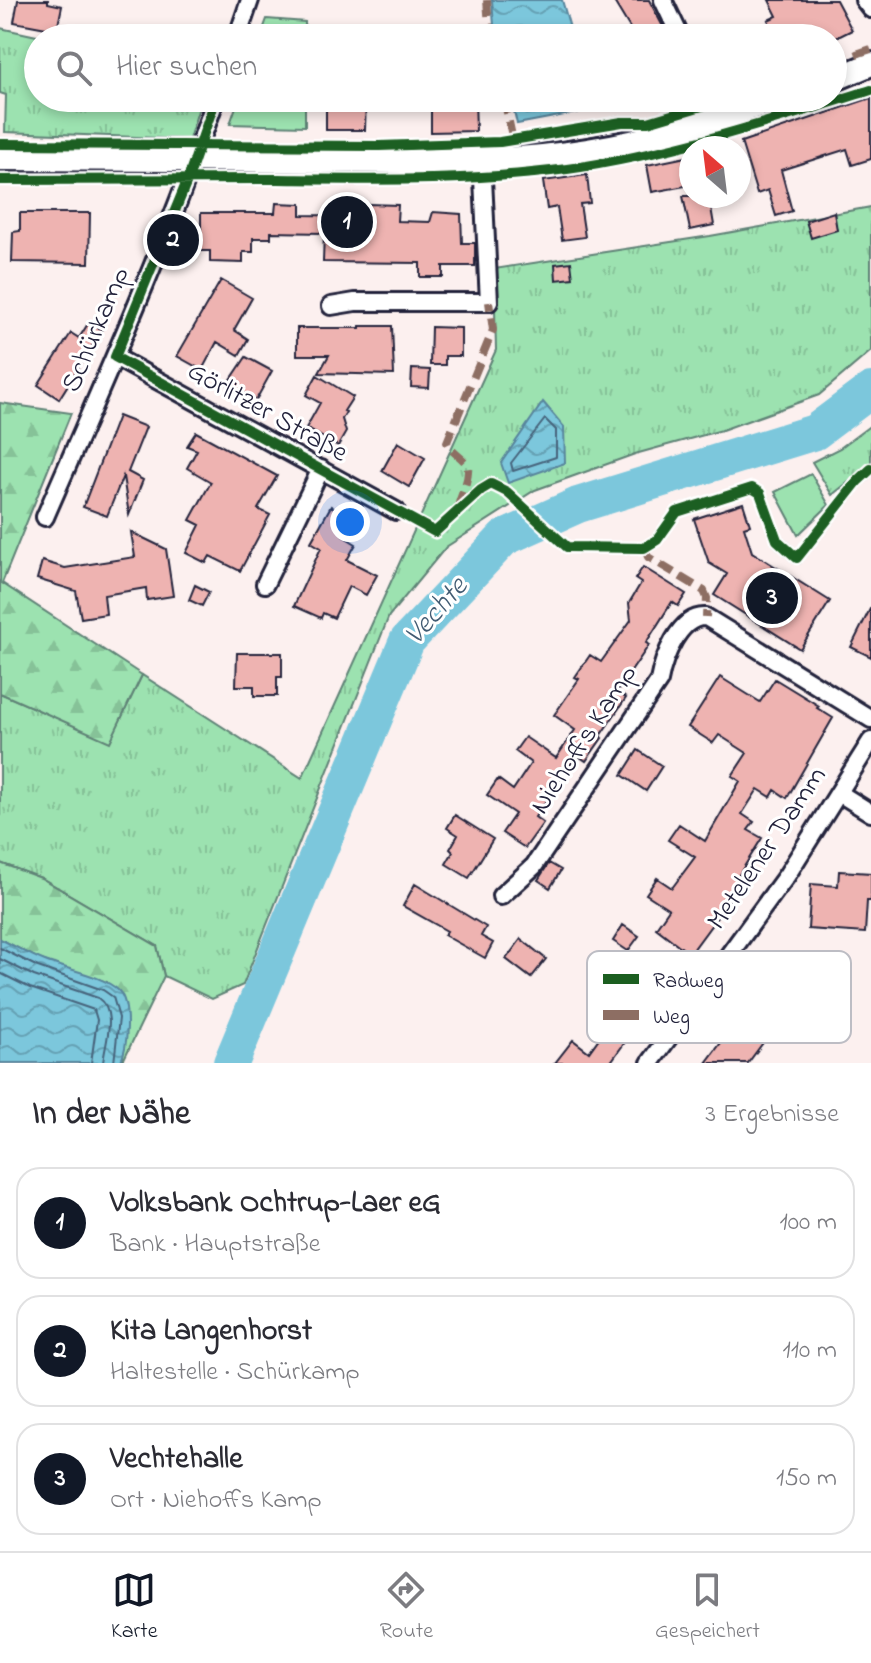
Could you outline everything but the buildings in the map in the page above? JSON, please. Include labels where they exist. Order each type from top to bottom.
[{"type":"main road","points":[[0,159],[401,161],[482,158],[586,150],[704,112]]},
{"type":"street","points":[[242,24],[250,0]]},
{"type":"street","points":[[663,0],[674,24]]},
{"type":"street","points":[[864,0],[871,9]]},
{"type":"street","name":"Schürkamp","points":[[45,517],[115,357],[195,161],[211,112]]},
{"type":"street","points":[[331,306],[355,302],[489,302],[482,158]]},
{"type":"street","name":"Görlitzer Straße","points":[[115,357],[396,511]]},
{"type":"street","name":"Görlitzer Straße","points":[[265,584],[321,469]]},
{"type":"street","name":"Niehoffs Kamp","points":[[501,896],[534,866],[659,681],[663,658],[689,620],[697,616],[706,617],[871,719]]},
{"type":"street","name":"Metelener Damm","points":[[732,951],[787,875],[871,741]]},
{"type":"street","points":[[839,793],[871,813]]},
{"type":"street","name":"Metelener Damm","points":[[650,1063],[665,1043]]},
{"type":"lane","points":[[777,540],[797,558],[871,469]]},
{"type":"green space","points":[[267,19],[305,22],[305,24],[265,24]]},
{"type":"green space","points":[[0,28],[24,33],[24,112],[198,112],[189,139],[5,132],[6,95],[0,93]]},
{"type":"green space","points":[[234,112],[305,112],[305,126],[230,124]]},
{"type":"green space","points":[[871,207],[871,351],[819,395],[722,430],[635,454],[535,490],[446,547],[389,616],[243,985],[212,999],[164,976],[157,946],[41,878],[0,863],[0,693],[110,741],[142,675],[302,778],[496,350],[494,269],[710,236]]},
{"type":"green space","points":[[0,403],[71,413],[2,583],[142,675],[110,742],[0,693]]},
{"type":"green space","points":[[871,425],[871,464],[832,495],[812,462],[840,448]]},
{"type":"green space","points":[[811,474],[829,505],[798,535],[775,492]]},
{"type":"green space","points":[[0,863],[41,878],[157,946],[164,976],[122,1063],[107,982],[41,960],[0,939]]},
{"type":"water","points":[[492,0],[562,0],[569,24],[494,24]]},
{"type":"water","points":[[514,112],[581,112],[517,124]]},
{"type":"water","points":[[543,402],[564,427],[565,463],[508,483],[501,463]]},
{"type":"water","points":[[0,939],[39,959],[104,981],[119,991],[123,997],[127,1026],[120,1063],[0,1063]]},
{"type":"waterway","name":"Vechte","points":[[231,1063],[407,641],[504,538],[578,505],[815,432],[871,390]]},
{"type":"marked path","points":[[487,0],[489,24]]},
{"type":"marked path","points":[[847,57],[871,49]]},
{"type":"marked path","points":[[507,112],[513,141]]},
{"type":"marked path","points":[[458,507],[468,472],[465,462],[447,442],[493,330],[489,302]]},
{"type":"marked path","points":[[644,548],[648,557],[704,591],[707,598],[706,617]]},
{"type":"cycle path","points":[[847,98],[871,90]]},
{"type":"cycle path","points":[[211,112],[188,179],[115,357],[435,532],[491,484],[507,492],[567,547],[644,548],[657,540],[677,512],[752,488],[760,493],[777,540],[797,558],[871,469]]},
{"type":"cycle path","points":[[0,144],[379,146],[500,142],[622,122],[648,122],[682,112]]},
{"type":"cycle path","points":[[0,180],[423,179],[531,173],[644,155],[801,112]]},
{"type":"place","name":"Volksbank Ochtrup-Laer eG","points":[[347,222]]},
{"type":"place","name":"Kita Langenhorst","points":[[173,240]]},
{"type":"place","name":"Vechtehalle","points":[[772,598]]}]
